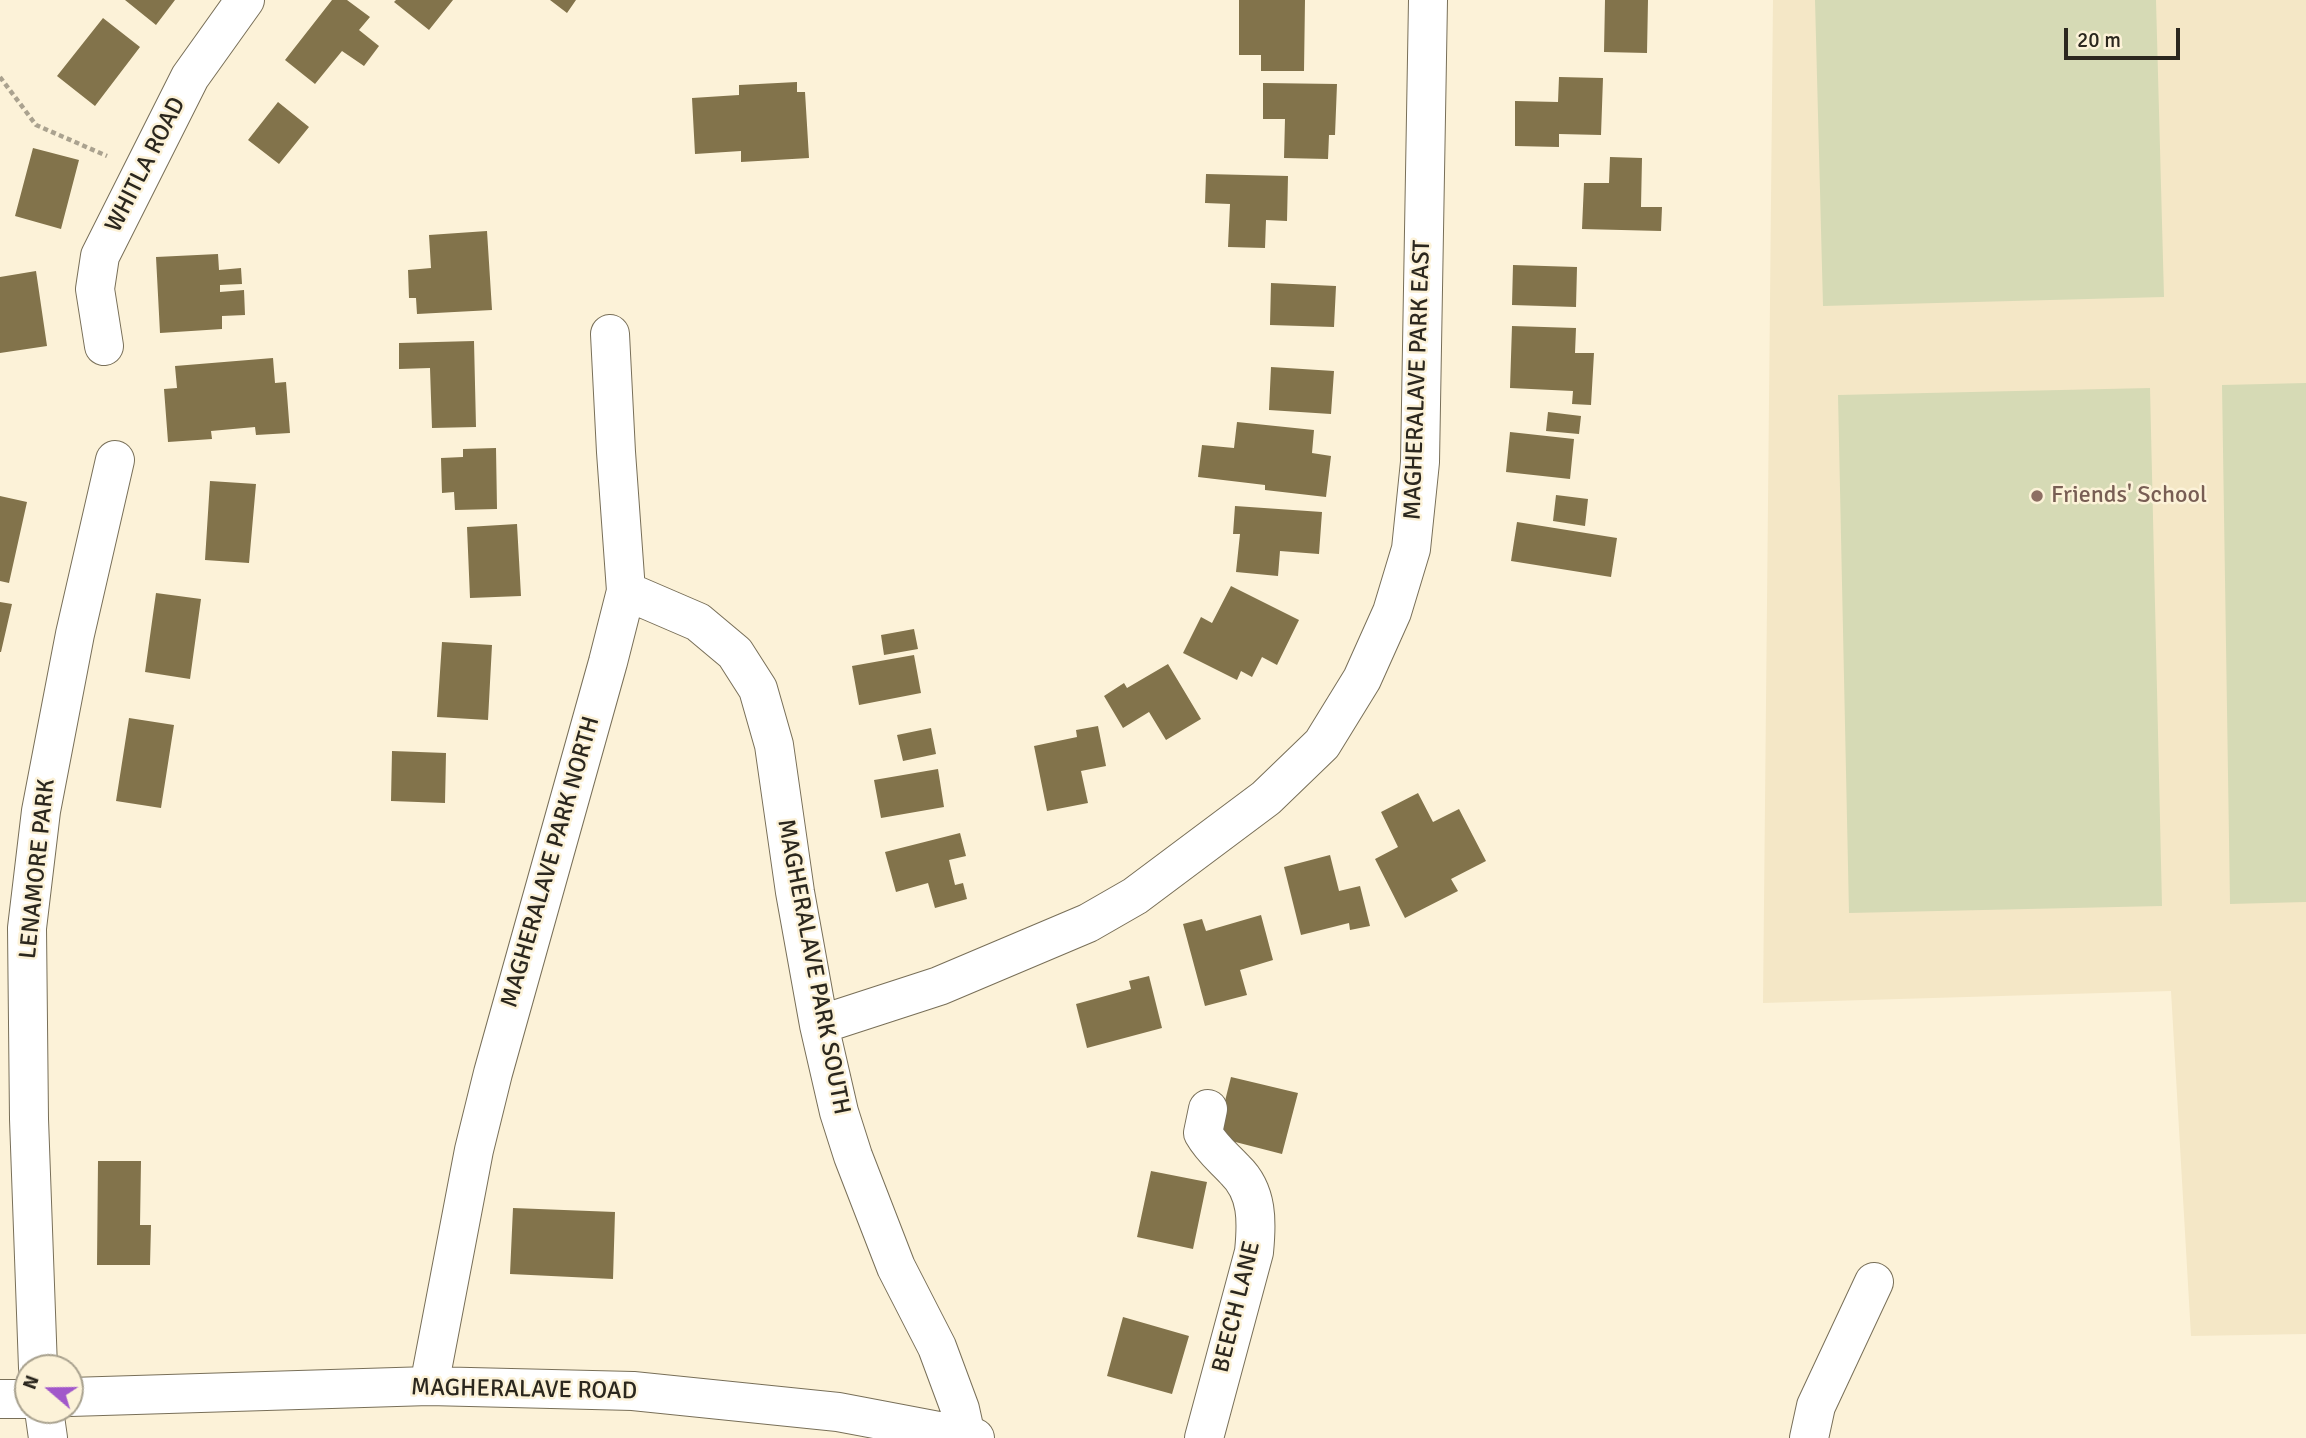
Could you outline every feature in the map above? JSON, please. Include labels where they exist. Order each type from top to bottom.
[{"type":"street","name":"WHITLA ROAD","points":[[104,346],[95,289],[100,256],[191,77],[245,0]]},
{"type":"street","name":"MAGHERALAVE PARK EAST","points":[[819,1025],[939,986],[1088,923],[1135,896],[1266,798],[1322,744],[1362,680],[1392,612],[1411,549],[1420,462],[1428,0]]},
{"type":"street","name":"MAGHERALAVE PARK NORTH","points":[[429,1386],[471,1163],[493,1073],[626,590],[615,452],[610,334]]},
{"type":"street","name":"LENAMORE PARK","points":[[37,1354],[29,1119],[27,928],[44,797],[75,634],[115,460]]},
{"type":"street","name":"MAGHERALAVE PARK SOUTH","points":[[626,590],[698,622],[735,653],[758,689],[774,745],[794,892],[819,1025],[839,1112],[853,1156],[896,1266],[937,1347],[970,1437]]},
{"type":"street","name":"BEECH LANE","points":[[1204,1438],[1254,1251],[1257,1227],[1255,1206],[1247,1187],[1237,1171],[1211,1146],[1203,1133],[1208,1110]]},
{"type":"street","points":[[1809,1438],[1816,1406],[1874,1282]]},
{"type":"street","name":"MAGHERALAVE ROAD","points":[[84,1397],[429,1386],[632,1391],[838,1412],[970,1437]]},
{"type":"path","points":[[0,77],[36,125],[143,173]]},
{"type":"shaded area","name":"Friends' School","points":[[1773,0],[2306,0],[2306,1334],[2191,1336],[2171,991],[1763,1003]]},
{"type":"green space","points":[[1815,0],[2156,0],[2164,297],[1823,306]]},
{"type":"green space","points":[[2306,383],[2306,902],[2230,904],[2222,385]]},
{"type":"green space","points":[[2150,388],[2162,906],[1849,913],[1838,395]]},
{"type":"building","points":[[125,0],[175,0],[156,25]]},
{"type":"building","points":[[332,0],[347,0],[370,17],[359,30],[379,46],[364,66],[342,51],[315,84],[285,60]]},
{"type":"building","points":[[453,0],[429,30],[394,2]]},
{"type":"building","points":[[550,0],[576,0],[567,13]]},
{"type":"building","points":[[1239,0],[1305,0],[1304,71],[1261,71],[1261,55],[1239,55]]},
{"type":"building","points":[[1605,0],[1648,0],[1647,53],[1604,52]]},
{"type":"building","points":[[103,18],[140,47],[95,106],[57,76]]},
{"type":"building","points":[[1559,77],[1603,78],[1601,135],[1559,134],[1559,147],[1515,146],[1515,101],[1558,102]]},
{"type":"building","points":[[797,82],[797,92],[805,92],[809,158],[741,162],[741,151],[695,154],[692,98],[739,95],[739,85]]},
{"type":"building","points":[[1263,83],[1337,84],[1335,135],[1329,135],[1328,159],[1284,158],[1285,119],[1263,119]]},
{"type":"building","points":[[278,102],[309,127],[279,164],[248,140]]},
{"type":"building","points":[[33,148],[79,160],[61,229],[15,216]]},
{"type":"building","points":[[1610,157],[1642,158],[1641,207],[1662,207],[1661,231],[1582,229],[1584,183],[1609,183]]},
{"type":"building","points":[[1206,174],[1288,176],[1287,221],[1266,220],[1265,248],[1228,247],[1230,204],[1205,203]]},
{"type":"building","points":[[487,231],[492,310],[417,314],[416,298],[409,298],[408,270],[431,268],[429,235]]},
{"type":"building","points":[[218,254],[219,270],[241,268],[242,284],[220,285],[220,292],[244,290],[245,315],[222,316],[222,329],[160,333],[156,257]]},
{"type":"building","points":[[1513,265],[1577,267],[1576,307],[1512,305]]},
{"type":"building","points":[[36,271],[47,346],[0,353],[0,277]]},
{"type":"building","points":[[1271,283],[1336,286],[1334,327],[1270,325]]},
{"type":"building","points":[[1512,326],[1576,328],[1575,353],[1594,353],[1591,405],[1572,404],[1573,391],[1510,388]]},
{"type":"building","points":[[474,341],[476,427],[432,428],[430,368],[399,369],[399,343]]},
{"type":"building","points":[[273,358],[275,383],[286,382],[290,433],[256,435],[255,427],[211,431],[212,439],[168,442],[164,389],[177,388],[175,366]]},
{"type":"building","points":[[1271,367],[1334,371],[1331,414],[1269,410]]},
{"type":"building","points":[[1548,412],[1581,416],[1579,434],[1546,431]]},
{"type":"building","points":[[1237,422],[1314,430],[1312,453],[1331,456],[1326,497],[1265,490],[1265,485],[1198,477],[1202,445],[1234,448]]},
{"type":"building","points":[[1510,432],[1574,439],[1570,479],[1506,472]]},
{"type":"building","points":[[496,448],[497,509],[455,510],[454,492],[442,493],[441,458],[463,457],[463,449]]},
{"type":"building","points":[[210,481],[256,484],[249,563],[205,560]]},
{"type":"building","points":[[1556,495],[1588,499],[1585,526],[1553,521]]},
{"type":"building","points":[[0,496],[27,502],[9,583],[0,581]]},
{"type":"building","points":[[1235,506],[1322,512],[1319,554],[1280,551],[1278,576],[1236,572],[1240,534],[1233,534]]},
{"type":"building","points":[[1517,522],[1617,538],[1611,577],[1511,561]]},
{"type":"building","points":[[517,524],[521,596],[470,598],[467,527]]},
{"type":"building","points":[[1231,586],[1299,620],[1277,665],[1262,657],[1252,677],[1241,671],[1237,680],[1183,653],[1201,617],[1212,623]]},
{"type":"building","points":[[156,593],[201,599],[190,679],[145,672]]},
{"type":"building","points":[[0,602],[12,604],[1,652],[0,652]]},
{"type":"building","points":[[914,629],[918,649],[884,655],[881,635]]},
{"type":"building","points":[[442,642],[492,645],[488,720],[437,717]]},
{"type":"building","points":[[914,655],[921,693],[859,705],[852,666]]},
{"type":"building","points":[[1168,664],[1201,719],[1166,740],[1149,712],[1123,728],[1104,696],[1124,683],[1127,688]]},
{"type":"building","points":[[129,718],[174,725],[161,808],[116,801]]},
{"type":"building","points":[[1098,726],[1106,766],[1081,771],[1088,803],[1047,811],[1034,746],[1077,737],[1076,730]]},
{"type":"building","points":[[931,728],[936,754],[903,761],[897,735]]},
{"type":"building","points":[[392,751],[446,753],[445,803],[391,801]]},
{"type":"building","points":[[938,769],[944,807],[881,818],[874,780]]},
{"type":"building","points":[[1418,793],[1433,822],[1459,809],[1486,861],[1451,879],[1458,891],[1405,918],[1375,859],[1398,847],[1381,812]]},
{"type":"building","points":[[960,833],[966,856],[949,860],[955,885],[963,883],[967,899],[935,908],[928,883],[896,892],[885,852]]},
{"type":"building","points":[[1330,855],[1339,891],[1360,886],[1370,926],[1350,930],[1349,923],[1301,935],[1284,867]]},
{"type":"building","points":[[1261,915],[1273,960],[1240,970],[1247,995],[1205,1006],[1183,924],[1202,919],[1206,931]]},
{"type":"building","points":[[1149,976],[1162,1028],[1087,1048],[1076,1004],[1131,989],[1129,981]]},
{"type":"building","points":[[1231,1077],[1298,1093],[1282,1154],[1216,1137]]},
{"type":"building","points":[[98,1161],[141,1161],[140,1225],[151,1225],[150,1265],[97,1265]]},
{"type":"building","points":[[1151,1171],[1207,1182],[1193,1249],[1137,1237]]},
{"type":"building","points":[[513,1208],[615,1212],[613,1279],[510,1274]]},
{"type":"building","points":[[1123,1317],[1189,1336],[1172,1394],[1107,1376]]},
{"type":"place","name":"Friends' School","points":[[2037,496]]}]
